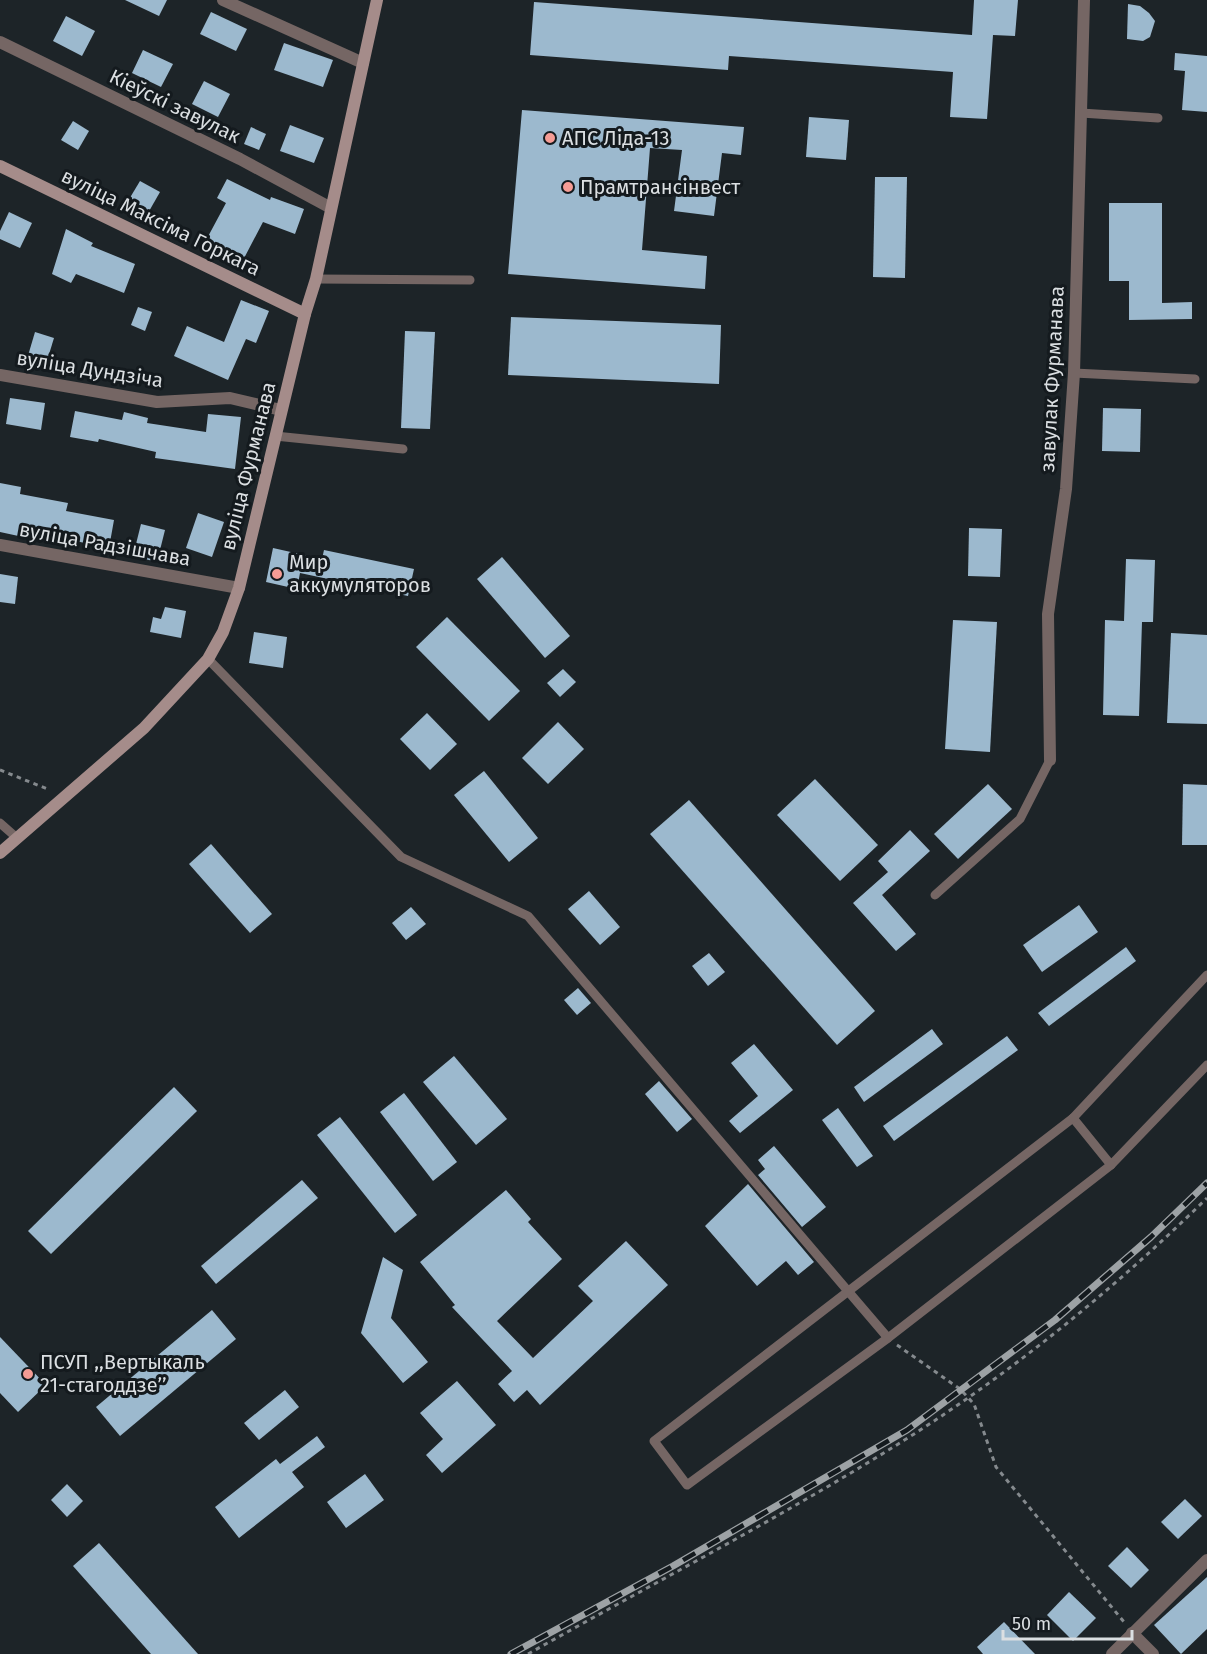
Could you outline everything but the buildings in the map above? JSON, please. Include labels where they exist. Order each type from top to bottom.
[{"type":"street","points":[[223,0],[363,63]]},
{"type":"street","name":"вуліца Фурманава","points":[[0,852],[144,728],[208,659],[223,632],[238,588],[305,314],[316,279],[377,0]]},
{"type":"street","name":"завулак Фурманава","points":[[1050,760],[1048,614],[1066,489],[1074,373],[1084,0]]},
{"type":"street","name":"Кіеўскі завулак","points":[[0,42],[240,159],[331,208]]},
{"type":"street","name":"вуліца Максіма Горкага","points":[[0,166],[305,314]]},
{"type":"street","name":"вуліца Дундзіча","points":[[0,375],[157,402],[230,398],[281,410]]},
{"type":"street","name":"вуліца Радзішчава","points":[[0,545],[238,588]]},
{"type":"street","points":[[1112,1654],[1207,1560]]},
{"type":"street","points":[[1132,1633],[1153,1654]]},
{"type":"lane","points":[[1081,113],[1158,118]]},
{"type":"lane","points":[[316,279],[470,280]]},
{"type":"lane","points":[[1074,373],[1195,379]]},
{"type":"lane","points":[[275,436],[403,448]]},
{"type":"lane","points":[[208,659],[401,857],[528,916],[888,1338]]},
{"type":"lane","points":[[935,895],[1020,819],[1050,760]]},
{"type":"lane","points":[[0,823],[17,838]]},
{"type":"lane","points":[[1207,975],[1073,1118],[849,1293],[654,1441],[687,1485],[888,1338],[1111,1165],[1207,1065]]},
{"type":"lane","points":[[1073,1118],[1111,1165]]},
{"type":"path","points":[[0,770],[66,796]]},
{"type":"path","points":[[528,1654],[895,1446],[968,1398],[1137,1266],[1207,1198]]},
{"type":"path","points":[[888,1338],[960,1389],[974,1404],[996,1467],[1132,1633]]},
{"type":"railway","points":[[511,1654],[673,1566],[907,1430],[1055,1320],[1151,1237],[1207,1183]]},
{"type":"place","name":"АПС Ліда-13","points":[[550,138]]},
{"type":"place","name":"Прамтрансінвест","points":[[568,187]]},
{"type":"place","name":"Мир аккумуляторов","points":[[277,574]]},
{"type":"place","name":"ПСУП ,,Вертыкаль 21-стагоддзе’’","points":[[28,1374]]}]
